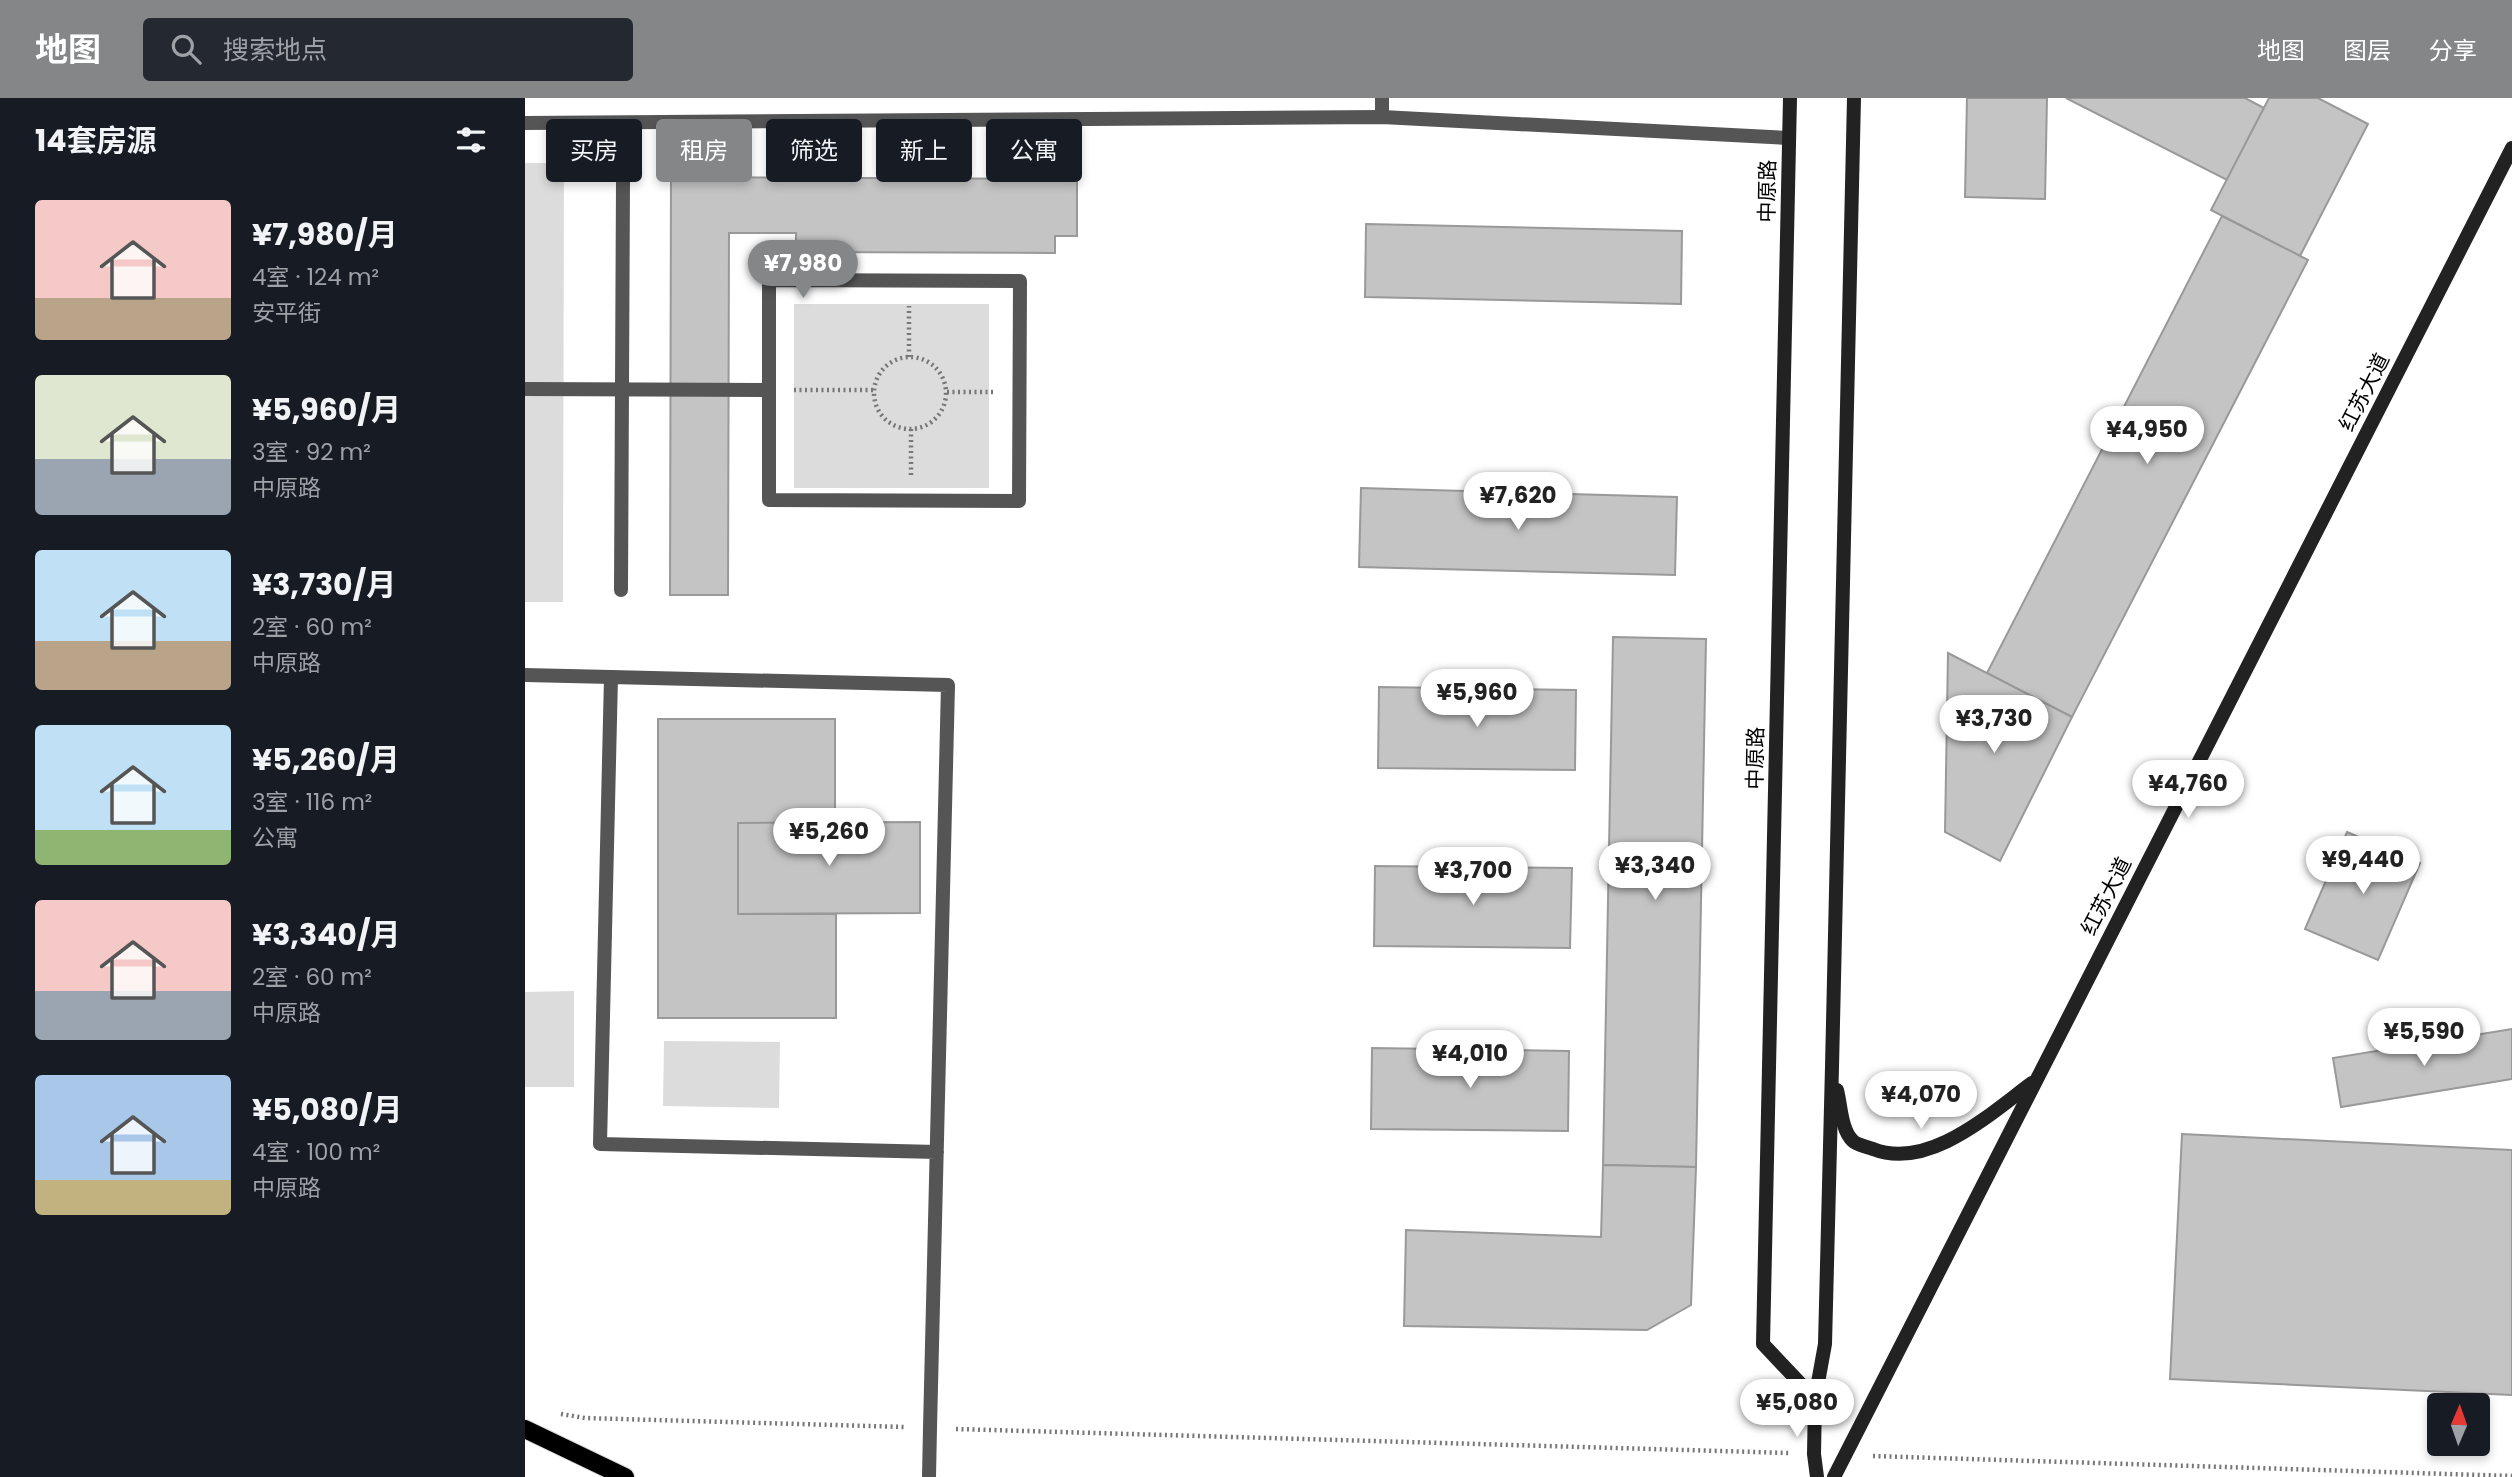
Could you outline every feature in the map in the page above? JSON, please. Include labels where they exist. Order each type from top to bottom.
[{"type":"main road","name":"中原路","points":[[1790,98],[1763,1343],[1815,1399]]},
{"type":"main road","points":[[1817,1477],[1814,1454],[1815,1399],[1825,1344],[1854,98]]},
{"type":"main road","name":"红苏大道","points":[[1833,1477],[2512,148]]},
{"type":"main road","points":[[1832,1068],[1846,1128],[1853,1142],[1880,1152],[1906,1153],[1946,1143],[2036,1080]]},
{"type":"main road","points":[[525,1429],[625,1477]]},
{"type":"street","points":[[1382,98],[1382,117]]},
{"type":"street","points":[[525,123],[1382,117],[1789,138]]},
{"type":"street","points":[[621,590],[623,182]]},
{"type":"street","points":[[769,280],[1020,281],[1019,501],[769,500],[769,390],[769,280]]},
{"type":"street","points":[[525,389],[769,390]]},
{"type":"street","points":[[525,675],[948,685],[929,1477]]},
{"type":"street","points":[[611,677],[600,1144],[937,1152]]},
{"type":"path","points":[[909,281],[909,357]]},
{"type":"path","points":[[909,357],[921,358],[939,371],[947,392],[940,414],[932,422],[911,429],[900,428],[881,415],[876,405],[874,390],[880,373],[888,365],[909,357]]},
{"type":"path","points":[[769,390],[874,390]]},
{"type":"path","points":[[947,392],[1019,392]]},
{"type":"path","points":[[911,429],[911,500]]},
{"type":"path","points":[[558,1413],[585,1418],[1814,1454]]},
{"type":"path","points":[[1845,1455],[2512,1476]]},
{"type":"shaded area","points":[[525,163],[546,163],[546,182],[564,182],[563,602],[525,602]]},
{"type":"shaded area","points":[[794,304],[989,304],[989,488],[794,488]]},
{"type":"shaded area","points":[[574,991],[574,1087],[525,1087],[525,992]]},
{"type":"shaded area","points":[[664,1041],[780,1042],[779,1108],[663,1106]]},
{"type":"building","points":[[1967,98],[2047,98],[2045,199],[1965,197]]},
{"type":"building","points":[[2066,98],[2245,98],[2264,108],[2227,180]]},
{"type":"building","points":[[2269,98],[2318,98],[2368,124],[2300,256],[2211,210]]},
{"type":"building","points":[[752,177],[766,177],[766,182],[862,182],[862,178],[876,178],[876,182],[972,182],[972,178],[986,179],[986,182],[1077,182],[1077,236],[1055,236],[1055,253],[796,252],[796,233],[729,233],[728,595],[670,595],[671,182],[752,182]]},
{"type":"building","points":[[2222,216],[2308,260],[2072,717],[1987,673]]},
{"type":"building","points":[[1366,224],[1682,231],[1681,304],[1365,297]]},
{"type":"building","points":[[1361,488],[1677,497],[1675,575],[1359,567]]},
{"type":"building","points":[[1613,637],[1706,639],[1696,1167],[1603,1165]]},
{"type":"building","points":[[1948,653],[2072,717],[2000,861],[1945,832]]},
{"type":"building","points":[[1379,687],[1576,690],[1575,770],[1378,768]]},
{"type":"building","points":[[658,719],[835,719],[835,823],[738,823],[738,914],[836,914],[836,1018],[658,1018]]},
{"type":"building","points":[[920,822],[920,913],[738,914],[738,823]]},
{"type":"building","points":[[2347,832],[2420,863],[2378,960],[2305,929]]},
{"type":"building","points":[[1375,866],[1572,868],[1570,948],[1374,946]]},
{"type":"building","points":[[2512,1029],[2512,1079],[2341,1107],[2333,1058]]},
{"type":"building","points":[[1372,1048],[1569,1051],[1568,1131],[1371,1129]]},
{"type":"building","points":[[2182,1134],[2512,1150],[2512,1395],[2170,1379]]},
{"type":"building","points":[[1603,1165],[1696,1167],[1691,1305],[1647,1330],[1404,1326],[1406,1230],[1601,1237]]}]
